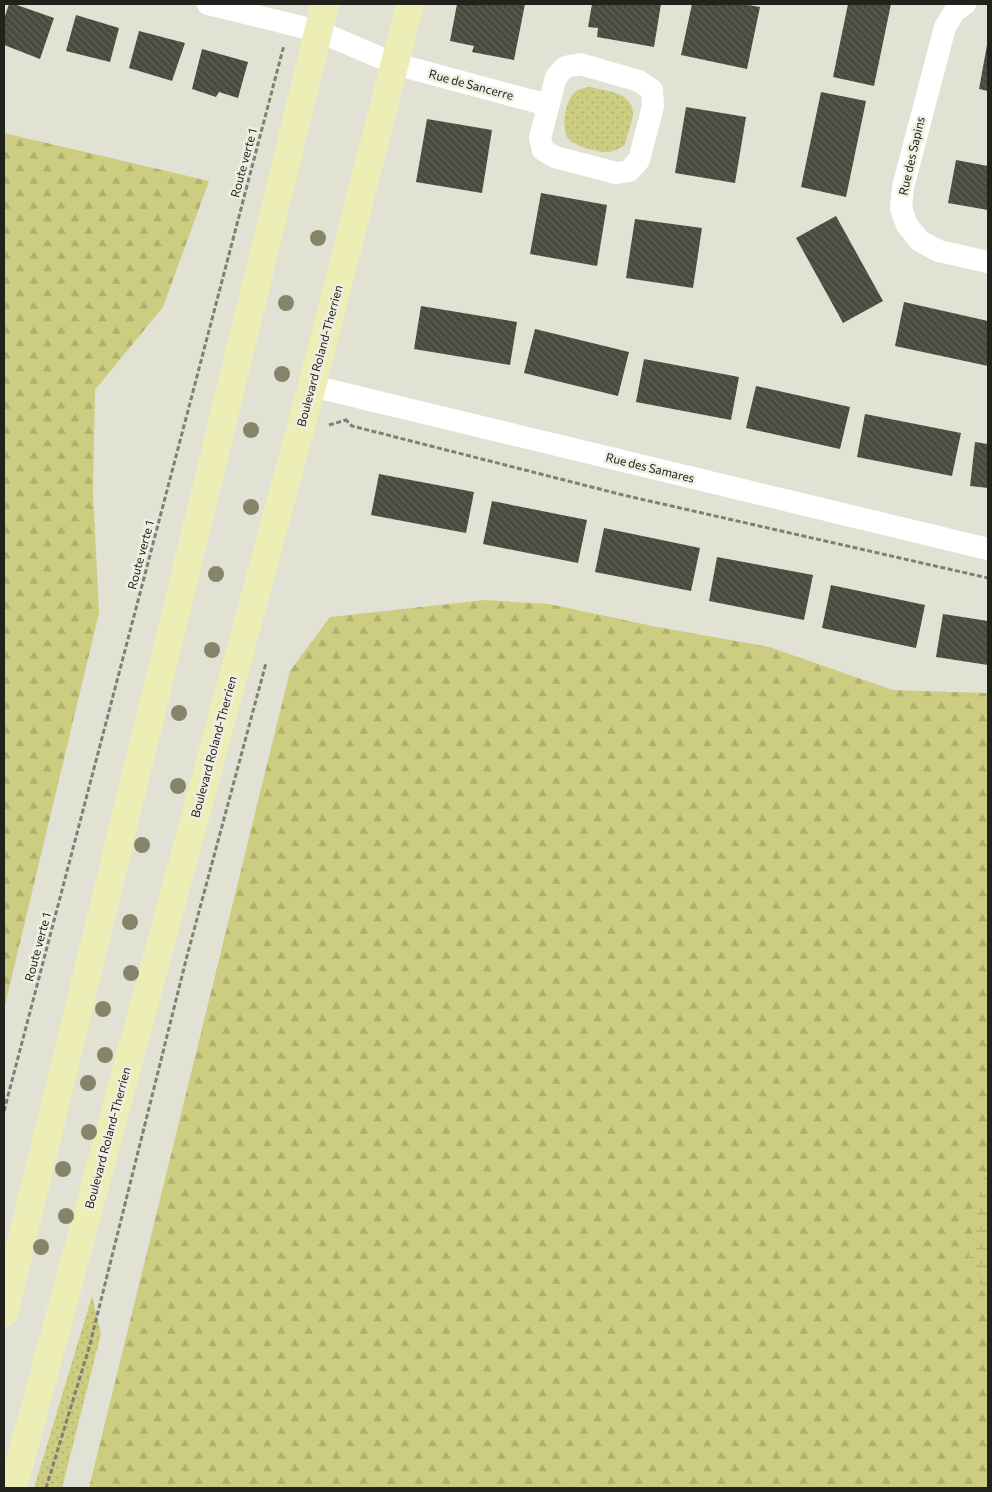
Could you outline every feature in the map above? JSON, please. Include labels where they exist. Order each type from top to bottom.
[{"type":"main road","points":[[4,1313],[325,4]]},
{"type":"main road","name":"Boulevard Roland-Therrien","points":[[13,1488],[312,386],[410,4]]},
{"type":"street","name":"Rue de Sancerre","points":[[208,4],[318,31],[395,64],[548,105]]},
{"type":"street","name":"Rue des Sapins","points":[[965,4],[955,11],[945,27],[903,187],[901,208],[907,225],[920,241],[939,250],[988,262]]},
{"type":"street","points":[[580,64],[639,80],[652,90],[654,106],[639,160],[629,171],[616,173],[549,154],[543,150],[540,138],[548,105],[556,77],[565,67],[580,64]]},
{"type":"street","name":"Rue des Samares","points":[[312,386],[988,549]]},
{"type":"path","name":"Route verte 1","points":[[4,1111],[290,25]]},
{"type":"path","points":[[312,386],[352,426],[622,495],[988,578]]},
{"type":"path","points":[[326,426],[346,420]]},
{"type":"path","points":[[46,1488],[89,1348],[185,966],[267,662]]},
{"type":"green space","points":[[590,87],[618,94],[629,101],[632,107],[633,114],[625,145],[614,151],[603,152],[580,146],[571,141],[566,133],[564,120],[570,98],[578,90]]},
{"type":"green space","points":[[4,133],[209,181],[163,307],[95,390],[93,492],[99,613],[4,1009]]},
{"type":"green space","points":[[485,600],[549,604],[657,627],[769,647],[893,690],[988,693],[988,1173],[984,1176],[968,1262],[988,1300],[988,1488],[89,1488],[290,671],[330,617]]},
{"type":"green space","points":[[988,1173],[988,1300],[968,1262],[984,1176]]},
{"type":"green space","points":[[92,1296],[101,1334],[62,1488],[34,1488]]},
{"type":"building","points":[[9,4],[54,18],[40,59],[4,45],[4,19]]},
{"type":"building","points":[[457,4],[525,4],[514,60],[472,52],[474,46],[450,41]]},
{"type":"building","points":[[592,4],[661,4],[654,47],[597,37],[598,28],[588,27]]},
{"type":"building","points":[[692,4],[743,4],[760,7],[747,69],[681,55]]},
{"type":"building","points":[[848,4],[891,4],[874,86],[833,77]]},
{"type":"building","points":[[76,15],[119,28],[110,62],[66,51]]},
{"type":"building","points":[[139,31],[185,43],[172,81],[129,68]]},
{"type":"building","points":[[988,45],[988,91],[979,89]]},
{"type":"building","points":[[202,49],[248,62],[238,98],[219,92],[216,97],[192,89]]},
{"type":"building","points":[[821,92],[866,101],[846,197],[801,187]]},
{"type":"building","points":[[686,107],[746,117],[735,183],[675,173]]},
{"type":"building","points":[[427,119],[492,130],[482,193],[416,182]]},
{"type":"building","points":[[956,160],[988,166],[988,210],[948,203]]},
{"type":"building","points":[[541,193],[607,205],[597,266],[530,254]]},
{"type":"building","points":[[836,216],[883,301],[843,323],[796,238]]},
{"type":"building","points":[[635,219],[702,228],[693,288],[626,278]]},
{"type":"building","points":[[904,302],[988,321],[988,366],[895,346]]},
{"type":"building","points":[[421,306],[517,322],[510,365],[414,349]]},
{"type":"building","points":[[535,329],[629,352],[618,396],[524,373]]},
{"type":"building","points":[[644,359],[739,377],[731,420],[636,402]]},
{"type":"building","points":[[756,386],[850,407],[840,449],[746,428]]},
{"type":"building","points":[[865,414],[961,433],[952,476],[857,457]]},
{"type":"building","points":[[975,442],[988,444],[988,488],[970,486]]},
{"type":"building","points":[[379,474],[474,492],[466,533],[371,515]]},
{"type":"building","points":[[492,501],[587,520],[578,563],[483,544]]},
{"type":"building","points":[[604,528],[700,548],[691,591],[595,572]]},
{"type":"building","points":[[717,557],[813,575],[804,620],[709,601]]},
{"type":"building","points":[[831,585],[925,605],[916,648],[822,628]]},
{"type":"building","points":[[943,614],[988,621],[988,665],[936,657]]}]
